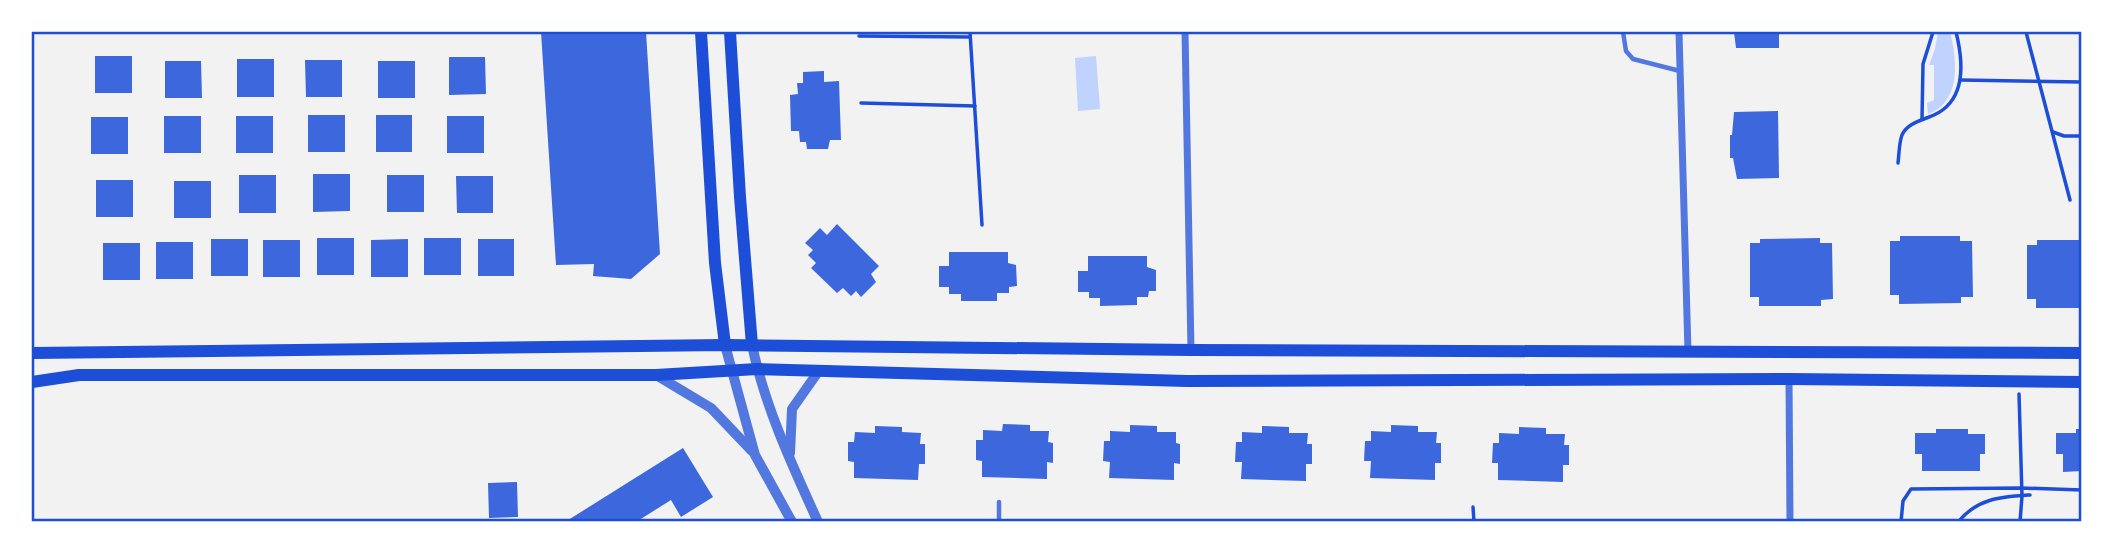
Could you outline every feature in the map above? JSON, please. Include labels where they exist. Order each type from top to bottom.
[{"type":"main road","points":[[701,32],[715,263],[725,345]]},
{"type":"main road","points":[[730,32],[752,345]]},
{"type":"main road","points":[[32,353],[725,345],[1191,350],[2081,353]]},
{"type":"main road","points":[[32,382],[79,375],[656,375],[757,369],[1187,382],[1789,379],[2081,382]]},
{"type":"street","points":[[1185,32],[1191,350]]},
{"type":"street","points":[[1679,32],[1688,352]]},
{"type":"street","points":[[725,345],[755,455],[792,522]]},
{"type":"street","points":[[752,345],[757,369],[790,460],[818,522]]},
{"type":"street","points":[[790,460],[792,409],[818,372]]},
{"type":"street","points":[[656,375],[711,408],[755,455]]},
{"type":"street","points":[[1789,379],[1790,522]]},
{"type":"lane","points":[[1623,32],[1626,51],[1633,59],[1680,71]]},
{"type":"lane","points":[[999,502],[999,522]]},
{"type":"path","points":[[1922,120],[1923,64],[1933,32]]},
{"type":"path","points":[[1898,163],[1902,136],[1907,128],[1945,107],[1960,80],[1962,68],[1956,32]]},
{"type":"path","points":[[2026,32],[2070,200]]},
{"type":"path","points":[[859,36],[970,34],[982,225]]},
{"type":"path","points":[[1960,80],[2081,82]]},
{"type":"path","points":[[861,103],[975,106]]},
{"type":"path","points":[[2053,132],[2064,136],[2081,136]]},
{"type":"path","points":[[2018,382],[2022,496],[2020,522]]},
{"type":"path","points":[[1901,522],[1903,501],[1911,489],[2081,490]]},
{"type":"path","points":[[1958,522],[1977,503],[1997,497],[2030,495]]},
{"type":"path","points":[[1473,507],[1474,522]]},
{"type":"water","points":[[1938,32],[1950,32],[1954,79],[1947,100],[1928,114],[1927,103],[1934,100],[1934,65],[1929,65]]},
{"type":"water","points":[[1096,56],[1100,109],[1078,111],[1075,58]]},
{"type":"building","points":[[541,32],[646,32],[660,254],[631,279],[593,276],[594,264],[556,265]]},
{"type":"building","points":[[1734,32],[1779,32],[1779,48],[1736,48]]},
{"type":"building","points":[[95,56],[132,56],[132,93],[95,93]]},
{"type":"building","points":[[449,57],[485,57],[486,94],[449,95]]},
{"type":"building","points":[[237,59],[274,59],[274,97],[237,97]]},
{"type":"building","points":[[305,60],[342,60],[342,97],[306,97]]},
{"type":"building","points":[[165,61],[201,61],[202,98],[165,98]]},
{"type":"building","points":[[378,61],[415,61],[415,98],[378,98]]},
{"type":"building","points":[[824,71],[824,82],[839,81],[841,140],[830,140],[828,149],[807,149],[806,142],[800,142],[799,131],[791,131],[790,95],[798,94],[797,83],[803,83],[803,72]]},
{"type":"building","points":[[1778,111],[1779,178],[1737,179],[1733,158],[1730,158],[1734,112]]},
{"type":"building","points":[[308,115],[345,115],[345,152],[308,152]]},
{"type":"building","points":[[376,115],[412,115],[412,152],[376,152]]},
{"type":"building","points":[[164,116],[201,116],[201,153],[164,153]]},
{"type":"building","points":[[236,116],[273,116],[273,153],[236,153]]},
{"type":"building","points":[[447,116],[484,116],[484,153],[447,153]]},
{"type":"building","points":[[91,117],[128,117],[128,154],[91,154]]},
{"type":"building","points":[[313,174],[350,174],[350,211],[313,212]]},
{"type":"building","points":[[239,175],[276,175],[276,213],[239,213]]},
{"type":"building","points":[[387,175],[424,175],[424,212],[387,212]]},
{"type":"building","points":[[456,176],[493,176],[493,213],[457,213]]},
{"type":"building","points":[[96,180],[133,180],[133,217],[96,217]]},
{"type":"building","points":[[174,181],[211,181],[211,218],[174,218]]},
{"type":"building","points":[[837,224],[879,266],[871,274],[876,282],[861,297],[856,291],[851,296],[843,288],[837,293],[811,268],[816,263],[808,255],[813,250],[805,243],[820,228],[827,235]]},
{"type":"building","points":[[1900,236],[1960,236],[1960,241],[1972,241],[1973,297],[1961,297],[1961,303],[1899,304],[1899,295],[1890,295],[1890,241],[1900,241]]},
{"type":"building","points":[[317,238],[354,238],[354,275],[317,275]]},
{"type":"building","points":[[424,238],[461,238],[461,275],[424,275]]},
{"type":"building","points":[[1820,238],[1820,243],[1832,243],[1833,299],[1821,300],[1821,306],[1759,306],[1759,297],[1750,297],[1750,243],[1760,243],[1760,239]]},
{"type":"building","points":[[211,239],[248,239],[248,276],[211,276]]},
{"type":"building","points":[[408,239],[408,277],[371,277],[371,240]]},
{"type":"building","points":[[478,239],[514,239],[514,276],[478,276]]},
{"type":"building","points":[[263,240],[300,240],[300,277],[263,277]]},
{"type":"building","points":[[2037,240],[2082,240],[2082,308],[2036,308],[2036,299],[2027,299],[2027,245],[2037,245]]},
{"type":"building","points":[[156,242],[193,242],[193,279],[156,279]]},
{"type":"building","points":[[103,243],[140,243],[140,280],[103,280]]},
{"type":"building","points":[[949,252],[1008,252],[1008,263],[1016,265],[1017,286],[1009,287],[1009,293],[997,293],[997,301],[961,301],[961,294],[949,294],[949,287],[939,287],[939,266],[949,266]]},
{"type":"building","points":[[1088,256],[1147,256],[1147,267],[1156,270],[1156,291],[1149,291],[1148,297],[1137,297],[1137,305],[1100,306],[1100,298],[1089,298],[1089,292],[1078,292],[1078,271],[1088,271]]},
{"type":"building","points":[[1003,424],[1030,425],[1030,431],[1049,431],[1048,442],[1053,443],[1053,463],[1047,462],[1047,479],[982,477],[982,461],[976,460],[976,440],[983,440],[983,430],[1002,431]]},
{"type":"building","points":[[1130,425],[1157,426],[1157,432],[1176,432],[1176,443],[1180,444],[1180,464],[1174,463],[1174,480],[1109,478],[1110,462],[1103,461],[1104,441],[1110,441],[1110,431],[1130,432]]},
{"type":"building","points":[[1391,425],[1418,426],[1418,432],[1437,432],[1436,443],[1441,443],[1441,463],[1435,463],[1435,480],[1370,478],[1371,461],[1364,461],[1365,441],[1371,441],[1371,431],[1391,432]]},
{"type":"building","points":[[875,426],[902,427],[902,432],[921,433],[920,444],[925,444],[925,464],[919,464],[918,480],[854,478],[854,462],[848,461],[848,442],[854,442],[855,432],[875,433]]},
{"type":"building","points":[[1262,426],[1289,427],[1289,433],[1308,433],[1307,444],[1312,444],[1312,464],[1306,464],[1306,481],[1241,479],[1242,462],[1235,462],[1236,442],[1242,442],[1242,432],[1262,433]]},
{"type":"building","points":[[1519,427],[1546,428],[1546,434],[1565,434],[1564,445],[1569,445],[1569,465],[1563,465],[1563,482],[1498,480],[1498,463],[1492,463],[1493,443],[1499,443],[1499,433],[1519,434]]},
{"type":"building","points":[[1936,429],[1968,429],[1968,434],[1985,434],[1985,454],[1980,454],[1980,471],[1922,471],[1922,454],[1915,454],[1915,433],[1936,433]]},
{"type":"building","points":[[2076,429],[2082,429],[2082,471],[2063,472],[2063,454],[2056,454],[2056,433],[2076,433]]},
{"type":"building","points":[[683,448],[713,497],[681,517],[671,500],[636,522],[565,522]]},
{"type":"building","points":[[517,482],[518,517],[489,518],[488,483]]}]
